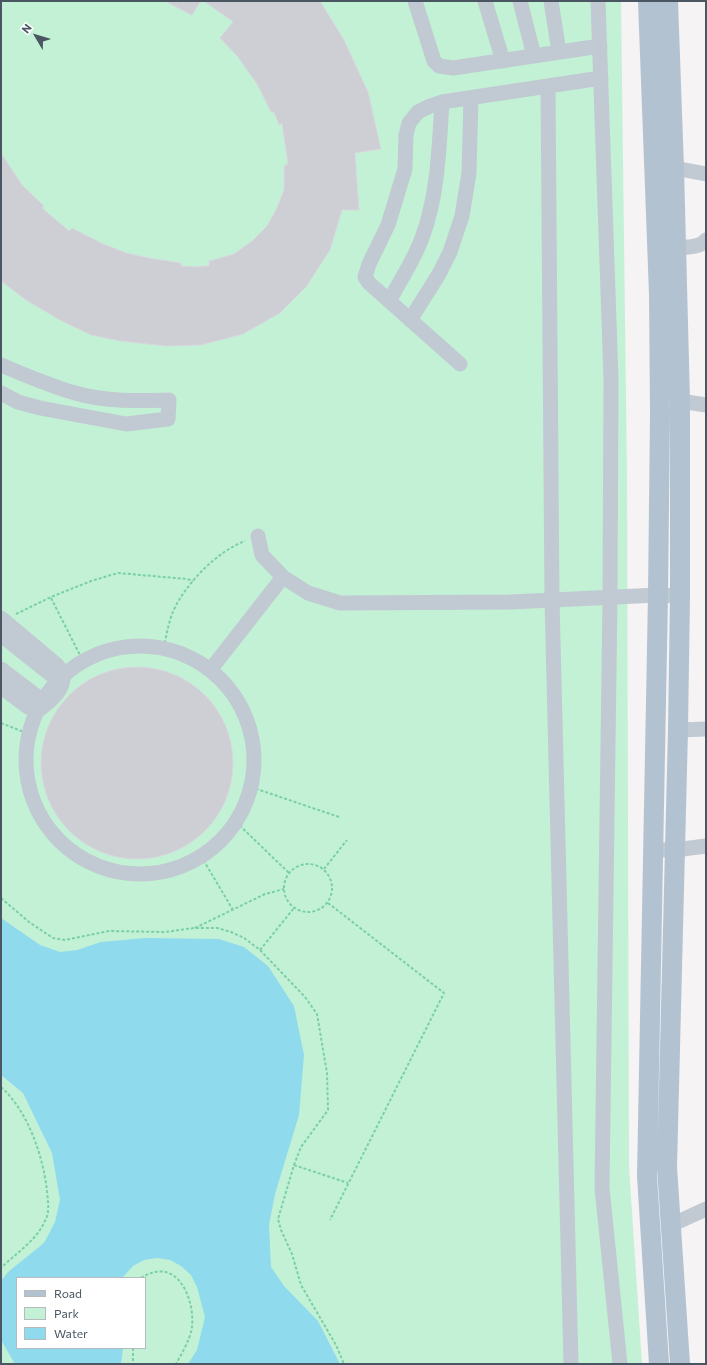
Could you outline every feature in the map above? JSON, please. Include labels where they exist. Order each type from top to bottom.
[{"type":"main road","points":[[648,1],[659,294],[660,422],[647,1176],[659,1364]]},
{"type":"main road","points":[[668,1],[680,401],[680,596],[667,1168],[680,1364]]},
{"type":"street","points":[[415,1],[434,61],[439,66],[453,68],[600,46]]},
{"type":"street","points":[[485,1],[503,60]]},
{"type":"street","points":[[520,1],[534,56]]},
{"type":"street","points":[[551,1],[560,52]]},
{"type":"street","points":[[598,1],[611,379],[610,597],[602,1188],[620,1364]]},
{"type":"street","points":[[460,364],[369,283],[365,277],[369,264],[388,225],[405,169],[406,135],[409,123],[418,112],[442,102],[601,78]]},
{"type":"street","points":[[548,86],[552,600],[571,1364]]},
{"type":"street","points":[[410,320],[442,269],[450,252],[462,216],[469,173],[471,98]]},
{"type":"street","points":[[389,301],[412,260],[421,240],[432,207],[438,168],[442,102]]},
{"type":"street","points":[[674,168],[706,174]]},
{"type":"street","points":[[676,248],[699,246],[706,240]]},
{"type":"street","points":[[1,365],[35,380],[76,394],[112,400],[170,400],[168,419],[126,424],[40,408],[18,402],[1,393]]},
{"type":"street","points":[[680,401],[706,405]]},
{"type":"street","points":[[258,536],[262,555],[283,577],[308,593],[340,603],[510,602],[658,595],[680,596]]},
{"type":"street","points":[[211,669],[283,577]]},
{"type":"street","points":[[1,687],[28,707],[40,709],[60,690],[64,680],[61,669],[57,665],[3,619]]},
{"type":"street","points":[[1,635],[58,680]]},
{"type":"street","points":[[136,646],[164,648],[184,654],[211,669],[235,695],[250,728],[254,751],[253,775],[245,805],[236,822],[220,841],[201,856],[178,868],[153,874],[127,874],[102,868],[79,857],[59,841],[50,831],[34,804],[28,785],[26,760],[29,734],[40,705],[58,680],[83,661],[108,650],[136,646]]},
{"type":"street","points":[[1,669],[43,702]]},
{"type":"street","points":[[678,730],[706,729]]},
{"type":"street","points":[[653,850],[675,850],[706,846]]},
{"type":"street","points":[[671,1225],[706,1209]]},
{"type":"path","points":[[164,648],[172,614],[181,597],[193,582],[208,565],[226,550],[239,543],[258,536]]},
{"type":"path","points":[[3,619],[91,581],[118,573],[180,578],[193,582]]},
{"type":"path","points":[[51,597],[83,661]]},
{"type":"path","points":[[1,723],[29,734]]},
{"type":"path","points":[[251,786],[339,817]]},
{"type":"path","points":[[236,822],[289,873]]},
{"type":"path","points":[[324,869],[347,840]]},
{"type":"path","points":[[201,856],[234,910]]},
{"type":"path","points":[[310,864],[324,869],[332,882],[331,898],[328,903],[320,910],[312,912],[304,912],[289,904],[285,897],[284,889],[285,880],[289,873],[302,865],[310,864]]},
{"type":"path","points":[[194,928],[265,894],[284,889]]},
{"type":"path","points":[[1,898],[29,922],[54,938],[65,940],[109,931],[165,932],[194,928],[218,928],[231,932],[244,938],[260,950],[305,996],[317,1014],[327,1073],[328,1110],[301,1147],[278,1219],[281,1230],[292,1254],[301,1285],[336,1346],[344,1364]]},
{"type":"path","points":[[328,903],[444,993],[330,1220]]},
{"type":"path","points":[[260,950],[294,908]]},
{"type":"path","points":[[1,1087],[19,1108],[35,1140],[46,1177],[49,1208],[46,1221],[34,1238],[1,1268]]},
{"type":"path","points":[[294,1165],[348,1184]]},
{"type":"path","points":[[143,1277],[157,1271],[173,1275],[186,1289],[192,1306],[192,1328],[185,1347],[176,1364]]},
{"type":"path","points":[[133,1349],[134,1364]]},
{"type":"green space","points":[[1,1],[621,1],[627,477],[629,1167],[642,1364],[1,1364]]},
{"type":"water","points":[[1,918],[40,945],[60,952],[77,950],[101,942],[145,938],[219,939],[244,947],[268,966],[294,1006],[304,1055],[299,1115],[275,1194],[269,1225],[271,1267],[284,1286],[318,1321],[340,1364],[188,1364],[197,1350],[205,1317],[197,1287],[191,1275],[181,1266],[170,1260],[157,1258],[144,1260],[133,1266],[123,1277],[16,1277],[16,1349],[123,1349],[121,1364],[15,1364],[1,1340],[1,1281],[8,1272],[44,1243],[55,1222],[60,1200],[52,1153],[23,1093],[1,1075]]},
{"type":"building","points":[[165,1],[201,1],[192,15]]},
{"type":"building","points":[[204,1],[320,1],[344,40],[368,92],[381,149],[355,153],[359,210],[342,210],[330,250],[306,287],[280,313],[243,334],[201,345],[166,346],[120,341],[91,335],[60,320],[26,300],[1,281],[1,153],[22,185],[44,206],[42,208],[69,231],[72,228],[101,243],[126,253],[181,263],[181,266],[201,267],[209,266],[209,261],[234,254],[252,241],[267,226],[276,210],[284,190],[284,166],[288,164],[282,123],[279,125],[274,112],[271,112],[257,84],[238,57],[220,38],[233,22]]},
{"type":"building","points":[[128,667],[146,667],[174,674],[190,683],[205,695],[217,710],[226,726],[233,754],[233,772],[226,800],[217,816],[205,831],[190,843],[174,852],[146,859],[128,859],[109,855],[92,848],[76,837],[63,824],[52,808],[45,791],[41,772],[41,754],[45,735],[52,718],[63,702],[76,689],[92,678],[109,671]]}]
